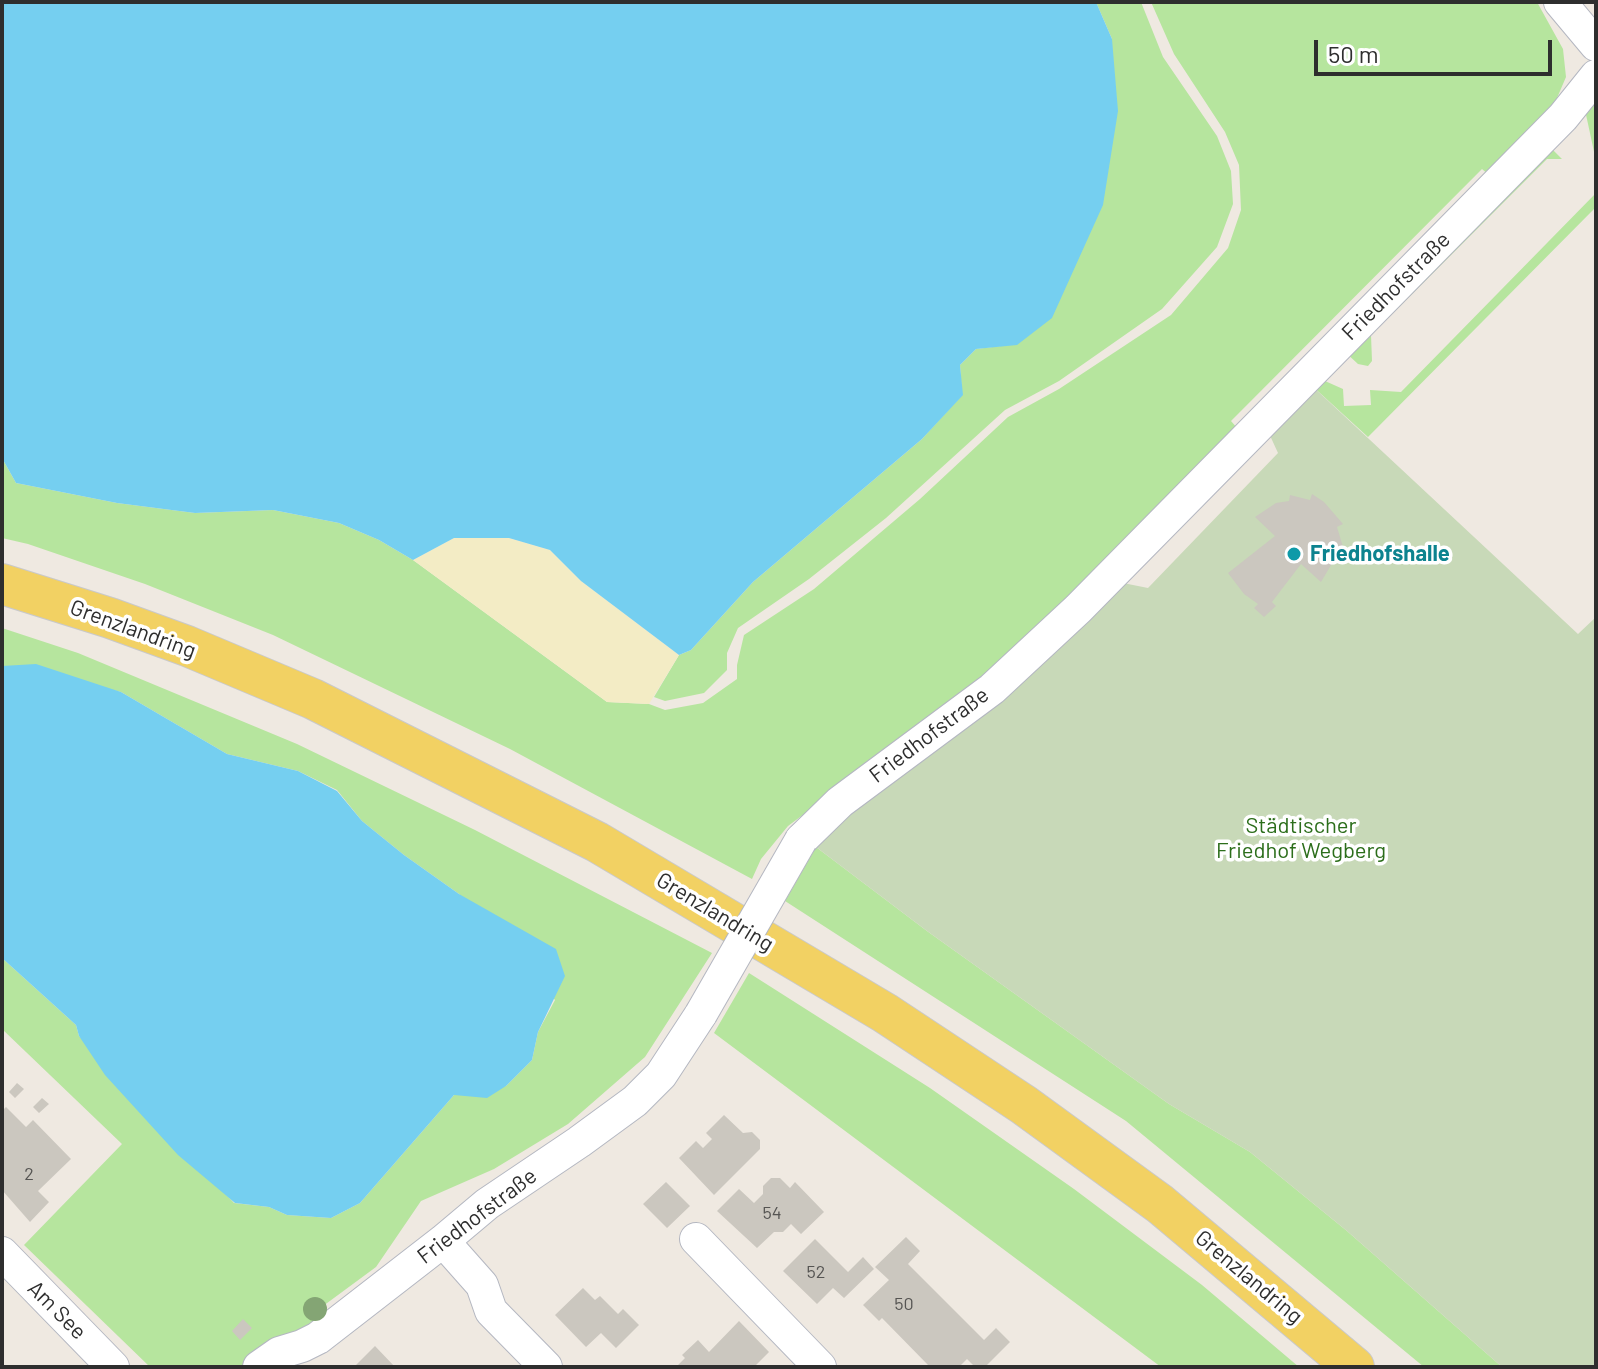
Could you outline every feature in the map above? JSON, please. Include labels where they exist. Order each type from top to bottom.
[{"type":"main road","name":"Grenzlandring","points":[[2,584],[174,642],[313,699],[597,842],[885,1013],[1024,1105],[1160,1204],[1354,1367]]},
{"type":"street","points":[[1560,2],[1596,45]]},
{"type":"street","name":"Friedhofstraße","points":[[259,1367],[279,1353],[318,1338],[487,1204],[635,1101],[661,1075],[701,1014],[801,840],[840,802],[992,689],[1078,609],[1553,127],[1596,76]]},
{"type":"street","points":[[696,1239],[820,1367]]},
{"type":"street","points":[[443,1241],[482,1285],[491,1311],[546,1367]]},
{"type":"street","name":"Am See","points":[[2,1253],[113,1367]]},
{"type":"green space","points":[[1096,2],[1141,2],[1163,57],[1217,136],[1231,171],[1233,204],[1217,247],[1162,309],[1059,381],[1005,410],[886,518],[809,579],[738,628],[727,653],[727,670],[704,693],[665,701],[654,697],[679,655],[691,650],[753,582],[922,439],[962,395],[960,365],[976,349],[1017,344],[1112,39]]},
{"type":"green space","points":[[1151,2],[1537,2],[1563,49],[1566,77],[1551,112],[1490,176],[1482,169],[1231,421],[1238,429],[1004,665],[788,826],[761,859],[752,879],[510,749],[273,635],[145,584],[2,538],[2,458],[16,483],[117,503],[195,513],[273,510],[339,523],[379,540],[413,560],[607,702],[649,704],[665,710],[703,703],[737,679],[744,635],[814,589],[920,499],[1008,417],[1059,389],[1171,315],[1228,248],[1241,210],[1239,165],[1225,132],[1174,54]]},
{"type":"green space","points":[[1596,102],[1596,161],[1585,110]]},
{"type":"green space","points":[[1551,148],[1562,159],[1547,159],[1371,335],[1372,361],[1368,366],[1358,364],[1344,351]]},
{"type":"green space","points":[[1596,193],[1596,207],[1368,437],[1310,384],[1316,377],[1343,389],[1344,406],[1371,405],[1370,390],[1401,392]]},
{"type":"green space","name":"Städtischer Friedhof Wegberg","points":[[1310,384],[1578,634],[1596,617],[1596,1367],[1502,1367],[1347,1231],[1250,1152],[1169,1104],[927,931],[816,847],[838,824],[1118,582],[1148,588],[1278,453],[1267,429]]},
{"type":"green space","points":[[2,628],[78,653],[297,744],[475,830],[712,953],[645,1057],[568,1124],[494,1169],[421,1201],[376,1267],[319,1309],[322,1319],[242,1367],[150,1367],[24,1245],[122,1144],[2,1029],[2,958],[76,1025],[79,1036],[234,1203],[269,1207],[287,1215],[331,1218],[360,1203],[454,1095],[506,1086],[532,1060],[538,1032],[555,1000],[459,894],[362,821],[337,790],[298,771],[227,754],[121,692],[2,666]]},
{"type":"green space","points":[[816,847],[927,931],[1169,1104],[1250,1152],[1347,1231],[1502,1367],[1424,1367],[1126,1121],[785,901]]},
{"type":"green space","points":[[749,973],[930,1088],[1074,1189],[1202,1285],[1299,1367],[1161,1367],[714,1033]]},
{"type":"sand","points":[[454,538],[509,538],[550,550],[581,581],[679,655],[649,704],[607,702],[413,560]]},
{"type":"water","points":[[2,2],[1096,2],[1112,39],[1118,111],[1103,205],[1052,318],[1017,345],[976,349],[960,365],[963,395],[922,439],[753,582],[691,650],[679,655],[581,581],[550,550],[509,538],[454,538],[413,560],[379,540],[339,523],[273,510],[195,513],[117,503],[16,483],[2,458]]},
{"type":"water","points":[[36,664],[121,692],[227,754],[298,771],[337,791],[362,821],[404,855],[459,894],[556,949],[565,976],[538,1032],[532,1060],[506,1086],[487,1098],[454,1095],[360,1203],[331,1218],[287,1215],[269,1207],[235,1203],[178,1155],[105,1075],[79,1036],[76,1025],[2,958],[2,666]]},
{"type":"building","name":"Friedhofshalle","points":[[1312,494],[1324,502],[1343,524],[1337,527],[1343,547],[1337,547],[1334,560],[1321,582],[1301,564],[1272,602],[1276,606],[1264,617],[1254,608],[1258,604],[1244,594],[1228,573],[1275,536],[1255,517],[1276,503],[1289,501],[1290,495],[1310,500]]},
{"type":"building","points":[[17,1083],[24,1089],[15,1098],[9,1092]]},
{"type":"building","points":[[42,1098],[49,1104],[39,1113],[33,1107]]},
{"type":"building","points":[[6,1107],[26,1127],[33,1120],[71,1159],[38,1191],[49,1202],[30,1222],[2,1190],[2,1111]]},
{"type":"building","points":[[724,1115],[743,1133],[752,1132],[760,1140],[760,1149],[714,1195],[679,1158],[696,1141],[703,1148],[712,1139],[706,1133]]},
{"type":"building","points":[[771,1178],[780,1178],[790,1188],[795,1182],[824,1212],[801,1234],[791,1224],[783,1232],[774,1232],[757,1248],[717,1211],[739,1189],[754,1203]]},
{"type":"building","points":[[666,1182],[690,1206],[667,1228],[643,1204]]},
{"type":"building","points":[[906,1237],[920,1251],[908,1264],[984,1340],[996,1328],[1010,1342],[985,1367],[975,1367],[967,1359],[959,1367],[925,1367],[928,1365],[882,1318],[879,1321],[863,1305],[889,1280],[875,1267]]},
{"type":"building","points":[[815,1239],[848,1272],[863,1257],[874,1269],[844,1298],[833,1288],[817,1304],[783,1271]]},
{"type":"building","points":[[583,1288],[595,1300],[600,1296],[618,1314],[623,1309],[639,1325],[616,1348],[601,1333],[586,1347],[555,1315]]},
{"type":"building","points":[[243,1319],[252,1328],[240,1340],[232,1331]]},
{"type":"building","points":[[739,1321],[769,1352],[754,1367],[676,1367],[685,1358],[682,1355],[698,1340],[709,1352]]},
{"type":"building","points":[[375,1346],[395,1367],[354,1367]]},
{"type":"place","name":"Friedhofshalle","points":[[1294,554]]}]
